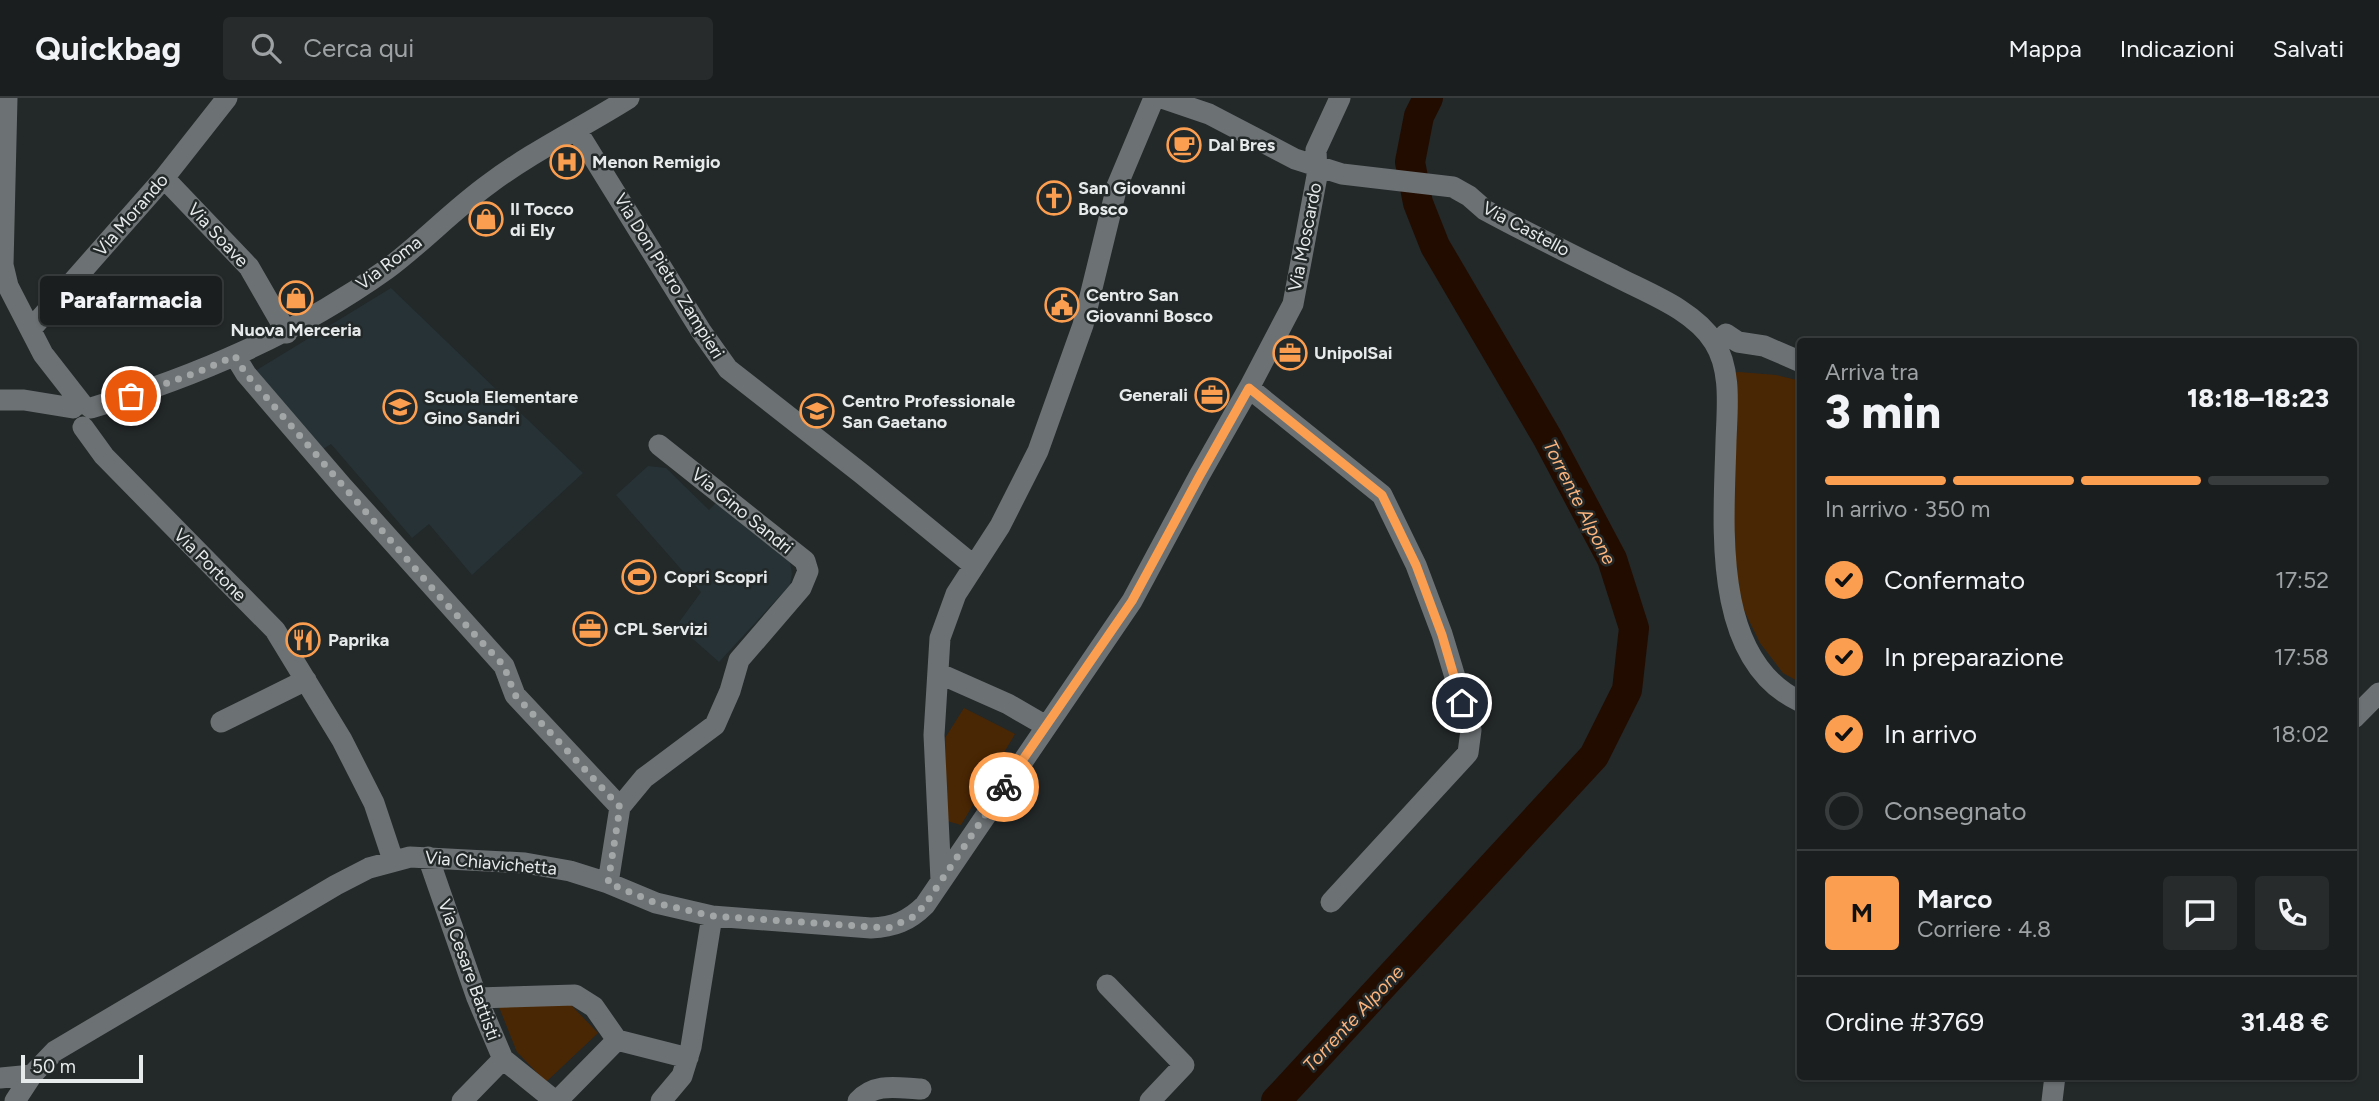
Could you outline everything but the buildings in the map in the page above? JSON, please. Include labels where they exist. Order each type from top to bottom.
[{"type":"street","points":[[7,98],[3,265],[8,286],[43,354],[46,383],[34,401]]},
{"type":"street","name":"Via Morando","points":[[31,329],[164,178],[227,98]]},
{"type":"street","name":"Via Roma","points":[[83,415],[198,372],[286,332],[387,268],[489,184],[530,155],[577,131],[629,98]]},
{"type":"street","points":[[941,880],[934,735],[940,638],[956,594],[1000,526],[1038,451],[1083,325],[1117,186],[1154,98]]},
{"type":"street","name":"Via Castello","points":[[1162,98],[1209,114],[1295,159],[1342,174],[1453,187],[1508,223],[1671,305],[1702,325],[1716,344],[1726,378],[1724,513],[1732,611],[1747,649],[1764,673],[1797,699]]},
{"type":"street","name":"Via Moscardo","points":[[941,880],[1132,601],[1293,304],[1317,176],[1316,150],[1340,98]]},
{"type":"street","name":"Via Don Pietro Zampieri","points":[[577,131],[701,331],[728,369],[973,565]]},
{"type":"street","name":"Via Soave","points":[[164,178],[249,267],[286,332]]},
{"type":"street","points":[[1716,344],[1726,334],[1738,342],[1765,346],[1797,360]]},
{"type":"street","name":"Via Portone","points":[[43,354],[83,415],[104,456],[275,630],[342,740],[374,803],[390,844],[393,860]]},
{"type":"street","points":[[235,356],[246,374],[343,487],[504,666],[515,695],[620,807],[608,883]]},
{"type":"street","points":[[1249,388],[1382,495],[1416,565],[1442,635],[1471,730],[1468,753],[1331,902]]},
{"type":"street","points":[[0,400],[34,401],[83,415]]},
{"type":"street","name":"Via Gino Sandri","points":[[620,807],[644,778],[715,725],[730,691],[739,660],[801,588],[808,571],[805,561],[659,445]]},
{"type":"street","points":[[938,673],[1008,704],[1046,726]]},
{"type":"street","points":[[221,722],[306,680]]},
{"type":"street","points":[[2357,715],[2379,693]]},
{"type":"street","name":"Via Chiavichetta","points":[[15,1101],[32,1075],[55,1051],[336,884],[369,867],[393,860],[428,857],[547,865],[608,883],[656,903],[712,916],[888,928],[913,917],[925,905],[941,880]]},
{"type":"street","name":"Via Cesare Battisti","points":[[428,857],[477,998],[503,1059],[556,1101]]},
{"type":"street","points":[[661,1101],[682,1076],[688,1058],[712,916]]},
{"type":"street","points":[[1107,985],[1184,1065],[1150,1101]]},
{"type":"street","points":[[477,998],[575,995],[594,1007],[617,1040],[688,1058]]},
{"type":"street","points":[[556,1101],[617,1040]]},
{"type":"street","points":[[462,1101],[503,1059]]},
{"type":"street","points":[[0,1078],[32,1075]]},
{"type":"street","points":[[2052,1101],[2055,1080]]},
{"type":"street","points":[[858,1101],[867,1091],[880,1087],[921,1088]]},
{"type":"shaded area","name":"Scuola Elementare Gino Sandri","points":[[391,288],[583,473],[472,575],[429,524],[412,538],[331,444],[320,451],[255,371]]},
{"type":"shaded area","points":[[1733,373],[1776,375],[1797,380],[1797,681],[1783,673],[1760,643],[1742,606],[1734,556]]},
{"type":"shaded area","points":[[648,466],[666,468],[709,510],[717,502],[790,562],[790,585],[719,662],[677,625],[701,592],[616,495]]},
{"type":"shaded area","points":[[964,708],[1015,734],[961,825],[947,821],[945,738]]},
{"type":"shaded area","points":[[571,1005],[598,1033],[546,1082],[517,1052],[499,1007]]},
{"type":"waterway","name":"Torrente Alpone","points":[[1276,1101],[1594,756],[1627,690],[1634,628],[1612,559],[1547,437],[1435,246],[1418,203],[1410,162],[1419,116],[1428,98]]},
{"type":"way so far","points":[[131,396],[235,356],[246,374],[343,487],[504,666],[515,695],[620,807],[608,883],[656,903],[712,916],[888,928],[913,917],[925,905],[1004,787]]},
{"type":"place","name":"Dal Bres","points":[[1184,145]]},
{"type":"place","name":"Menon Remigio","points":[[567,162]]},
{"type":"place","name":"San Giovanni Bosco","points":[[1054,198]]},
{"type":"place","name":"Il Tocco di Ely","points":[[486,219]]},
{"type":"place","name":"Nuova Merceria","points":[[296,298]]},
{"type":"place","name":"Centro San Giovanni Bosco","points":[[1062,305]]},
{"type":"place","name":"UnipolSai","points":[[1290,353]]},
{"type":"place","name":"Generali","points":[[1212,395]]},
{"type":"place","name":"Parafarmacia","points":[[131,396]]},
{"type":"place","name":"Scuola Elementare Gino Sandri","points":[[400,407]]},
{"type":"place","name":"Centro Professionale San Gaetano","points":[[817,411]]},
{"type":"place","name":"Copri Scopri","points":[[639,577]]},
{"type":"place","name":"CPL Servizi","points":[[590,629]]},
{"type":"place","name":"Paprika","points":[[303,640]]},
{"type":"route","points":[[1004,787],[1132,601],[1249,388],[1382,495],[1416,565],[1442,635],[1462,703]]}]
